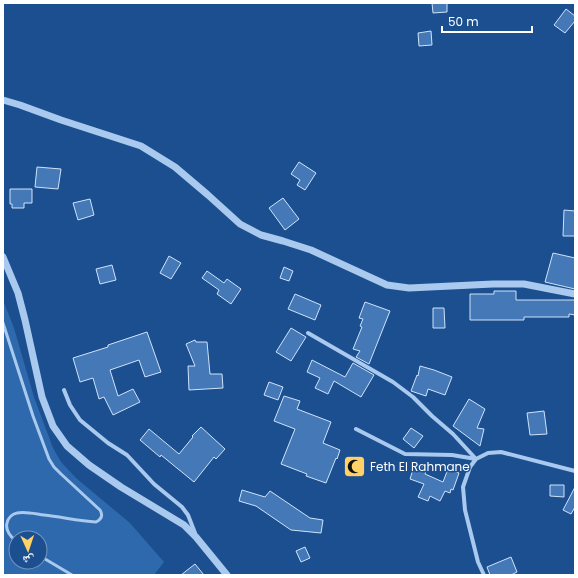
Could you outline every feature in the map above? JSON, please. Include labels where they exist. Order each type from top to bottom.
[{"type":"street","points":[[3,100],[141,146],[175,167],[240,224],[261,235],[311,250],[387,285],[409,288],[524,284],[575,294]]},
{"type":"street","points":[[3,257],[20,300],[42,397],[53,426],[67,446],[89,465],[121,487],[184,525],[196,537],[227,575]]},
{"type":"street","points":[[308,333],[393,382],[413,397],[453,434],[476,459]]},
{"type":"street","points":[[64,390],[70,405],[80,420],[108,443],[127,455],[154,484],[182,507],[188,515],[196,537]]},
{"type":"street","points":[[356,429],[405,454],[452,455],[476,459]]},
{"type":"street","points":[[484,575],[478,562],[465,510],[463,487],[470,467],[476,459],[488,453],[501,452],[575,471]]},
{"type":"lane","points":[[3,323],[33,416],[49,459],[54,468],[102,513],[102,517],[96,522],[31,513],[13,514],[7,522],[6,528],[8,534]]},
{"type":"lane","points":[[48,561],[72,575]]},
{"type":"shaded area","points":[[3,300],[14,328],[34,397],[53,448],[61,462],[76,478],[130,523],[164,562],[154,575],[3,575]]},
{"type":"building","points":[[432,3],[447,3],[447,12],[433,13]]},
{"type":"building","points":[[566,9],[575,16],[575,21],[565,33],[554,25]]},
{"type":"building","points":[[431,31],[432,45],[419,46],[418,33]]},
{"type":"building","points":[[299,162],[316,173],[305,190],[297,185],[300,180],[291,174]]},
{"type":"building","points":[[37,167],[61,169],[58,189],[35,187]]},
{"type":"building","points":[[10,189],[32,189],[32,203],[24,203],[24,208],[12,208],[12,204],[10,204]]},
{"type":"building","points":[[283,198],[299,219],[285,230],[269,208]]},
{"type":"building","points":[[90,199],[94,215],[78,220],[73,203]]},
{"type":"building","points":[[564,210],[575,211],[575,236],[563,236]]},
{"type":"building","points":[[553,253],[575,258],[575,289],[545,282]]},
{"type":"building","points":[[169,256],[181,263],[171,279],[160,273]]},
{"type":"building","points":[[112,265],[116,280],[100,284],[96,269]]},
{"type":"building","points":[[284,267],[293,271],[289,281],[280,278]]},
{"type":"building","points":[[207,271],[224,283],[227,279],[241,289],[231,304],[217,294],[219,290],[202,278]]},
{"type":"building","points":[[494,291],[516,291],[516,300],[575,300],[575,315],[569,314],[569,317],[524,317],[524,320],[470,320],[470,294],[494,294]]},
{"type":"building","points":[[295,294],[321,305],[315,320],[288,309]]},
{"type":"building","points":[[365,302],[390,311],[369,364],[356,357],[360,351],[353,349],[362,327],[360,326],[363,319],[359,318]]},
{"type":"building","points":[[433,308],[444,308],[445,328],[433,328]]},
{"type":"building","points":[[291,328],[306,337],[291,361],[276,352]]},
{"type":"building","points":[[147,332],[161,372],[145,377],[139,360],[110,370],[118,396],[133,389],[140,402],[113,415],[104,397],[99,399],[93,378],[80,382],[73,358],[108,347],[108,345]]},
{"type":"building","points":[[195,340],[196,342],[207,342],[210,374],[222,374],[223,388],[189,390],[188,366],[195,366],[186,344]]},
{"type":"building","points":[[312,360],[345,377],[353,363],[374,375],[361,397],[334,381],[328,394],[315,388],[320,378],[307,372]]},
{"type":"building","points":[[420,366],[452,377],[445,395],[428,389],[426,396],[411,391],[417,375],[418,376]]},
{"type":"building","points":[[269,382],[283,387],[278,400],[264,395]]},
{"type":"building","points":[[284,396],[300,401],[297,409],[331,422],[323,443],[340,450],[326,483],[306,476],[307,474],[281,464],[295,429],[274,421]]},
{"type":"building","points":[[469,399],[485,409],[477,428],[484,429],[480,446],[453,426]]},
{"type":"building","points":[[544,411],[547,434],[530,435],[527,413]]},
{"type":"building","points":[[201,427],[225,449],[216,459],[214,457],[194,482],[140,440],[149,429],[179,454],[193,437],[192,436]]},
{"type":"building","points":[[411,428],[423,436],[414,448],[403,439]]},
{"type":"building","points":[[415,463],[427,468],[425,474],[443,482],[448,469],[459,473],[453,490],[451,489],[450,493],[445,491],[440,501],[430,496],[428,501],[418,497],[424,484],[410,479]]},
{"type":"building","points":[[550,485],[564,485],[564,497],[550,496]]},
{"type":"building","points":[[575,487],[575,507],[571,514],[563,510]]},
{"type":"building","points":[[242,490],[265,497],[270,491],[310,518],[323,520],[321,533],[291,530],[256,506],[239,501]]},
{"type":"building","points":[[305,547],[310,558],[301,562],[296,551]]},
{"type":"building","points":[[511,557],[517,572],[511,575],[490,575],[487,567]]},
{"type":"building","points":[[195,564],[204,575],[181,575]]},
{"type":"place","name":"Feth El Rahmane","points":[[354,466]]}]
